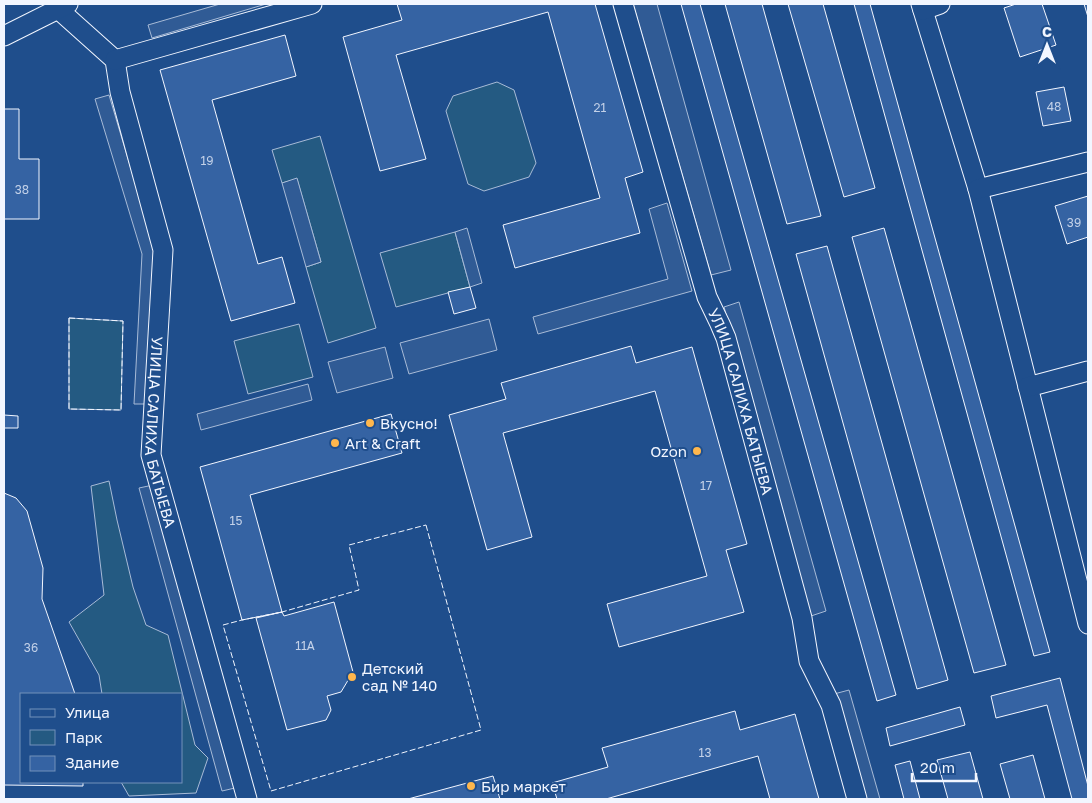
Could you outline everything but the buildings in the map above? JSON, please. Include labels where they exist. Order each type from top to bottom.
[{"type":"street","points":[[4,36],[63,6],[115,60],[312,4]]},
{"type":"street","name":"УЛИЦА САЛИХА БАТЫЕВА","points":[[624,4],[707,297],[726,338],[802,618],[809,661],[831,705],[856,799]]},
{"type":"street","points":[[928,6],[978,189],[1087,617]]},
{"type":"street","name":"УЛИЦА САЛИХА БАТЫЕВА","points":[[115,60],[120,92],[163,250],[152,455],[248,799]]},
{"type":"street","points":[[978,189],[1088,162]]},
{"type":"street","points":[[1028,387],[1088,372]]},
{"type":"green space","points":[[497,82],[514,90],[536,163],[529,177],[484,191],[468,184],[446,111],[453,96]]},
{"type":"green space","points":[[320,136],[376,328],[328,343],[306,267],[321,262],[297,179],[282,183],[272,150]]},
{"type":"green space","points":[[455,232],[470,287],[396,307],[380,253]]},
{"type":"green space","points":[[69,318],[123,321],[121,410],[69,409]]},
{"type":"green space","points":[[299,324],[313,377],[248,394],[234,341]]},
{"type":"green space","points":[[109,481],[133,587],[146,625],[168,635],[195,745],[208,758],[196,793],[129,796],[122,783],[182,783],[182,693],[102,693],[99,675],[69,622],[104,595],[91,486]]},
{"type":"shaded area","points":[[220,4],[266,4],[152,38],[148,25]]},
{"type":"shaded area","points":[[633,4],[657,4],[731,270],[711,275]]},
{"type":"shaded area","points":[[109,95],[156,253],[148,404],[134,404],[142,254],[95,99]]},
{"type":"shaded area","points":[[297,178],[321,262],[306,267],[282,183]]},
{"type":"shaded area","points":[[667,203],[692,291],[538,334],[533,317],[668,279],[649,209]]},
{"type":"shaded area","points":[[467,228],[482,283],[470,287],[455,232]]},
{"type":"shaded area","points":[[739,302],[826,611],[811,616],[724,307]]},
{"type":"shaded area","points":[[489,319],[497,350],[409,374],[400,343]]},
{"type":"shaded area","points":[[385,347],[393,378],[337,393],[328,362]]},
{"type":"shaded area","points":[[308,384],[312,400],[201,430],[197,414]]},
{"type":"shaded area","points":[[153,485],[235,788],[222,791],[139,488]]},
{"type":"shaded area","points":[[849,690],[880,799],[864,799],[834,694]]},
{"type":"fence","points":[[69,318],[123,321],[121,410],[69,409],[69,318]]},
{"type":"fence","points":[[426,525],[481,730],[271,791],[223,625],[282,612],[359,590],[349,545],[426,525]]},
{"type":"place","name":"Вкусно!","points":[[370,423]]},
{"type":"place","name":"Art & Craft","points":[[335,443]]},
{"type":"place","name":"Ozon","points":[[697,451]]},
{"type":"place","name":"Детский сад № 140","points":[[352,677]]},
{"type":"place","name":"Бир маркет","points":[[471,786]]}]
